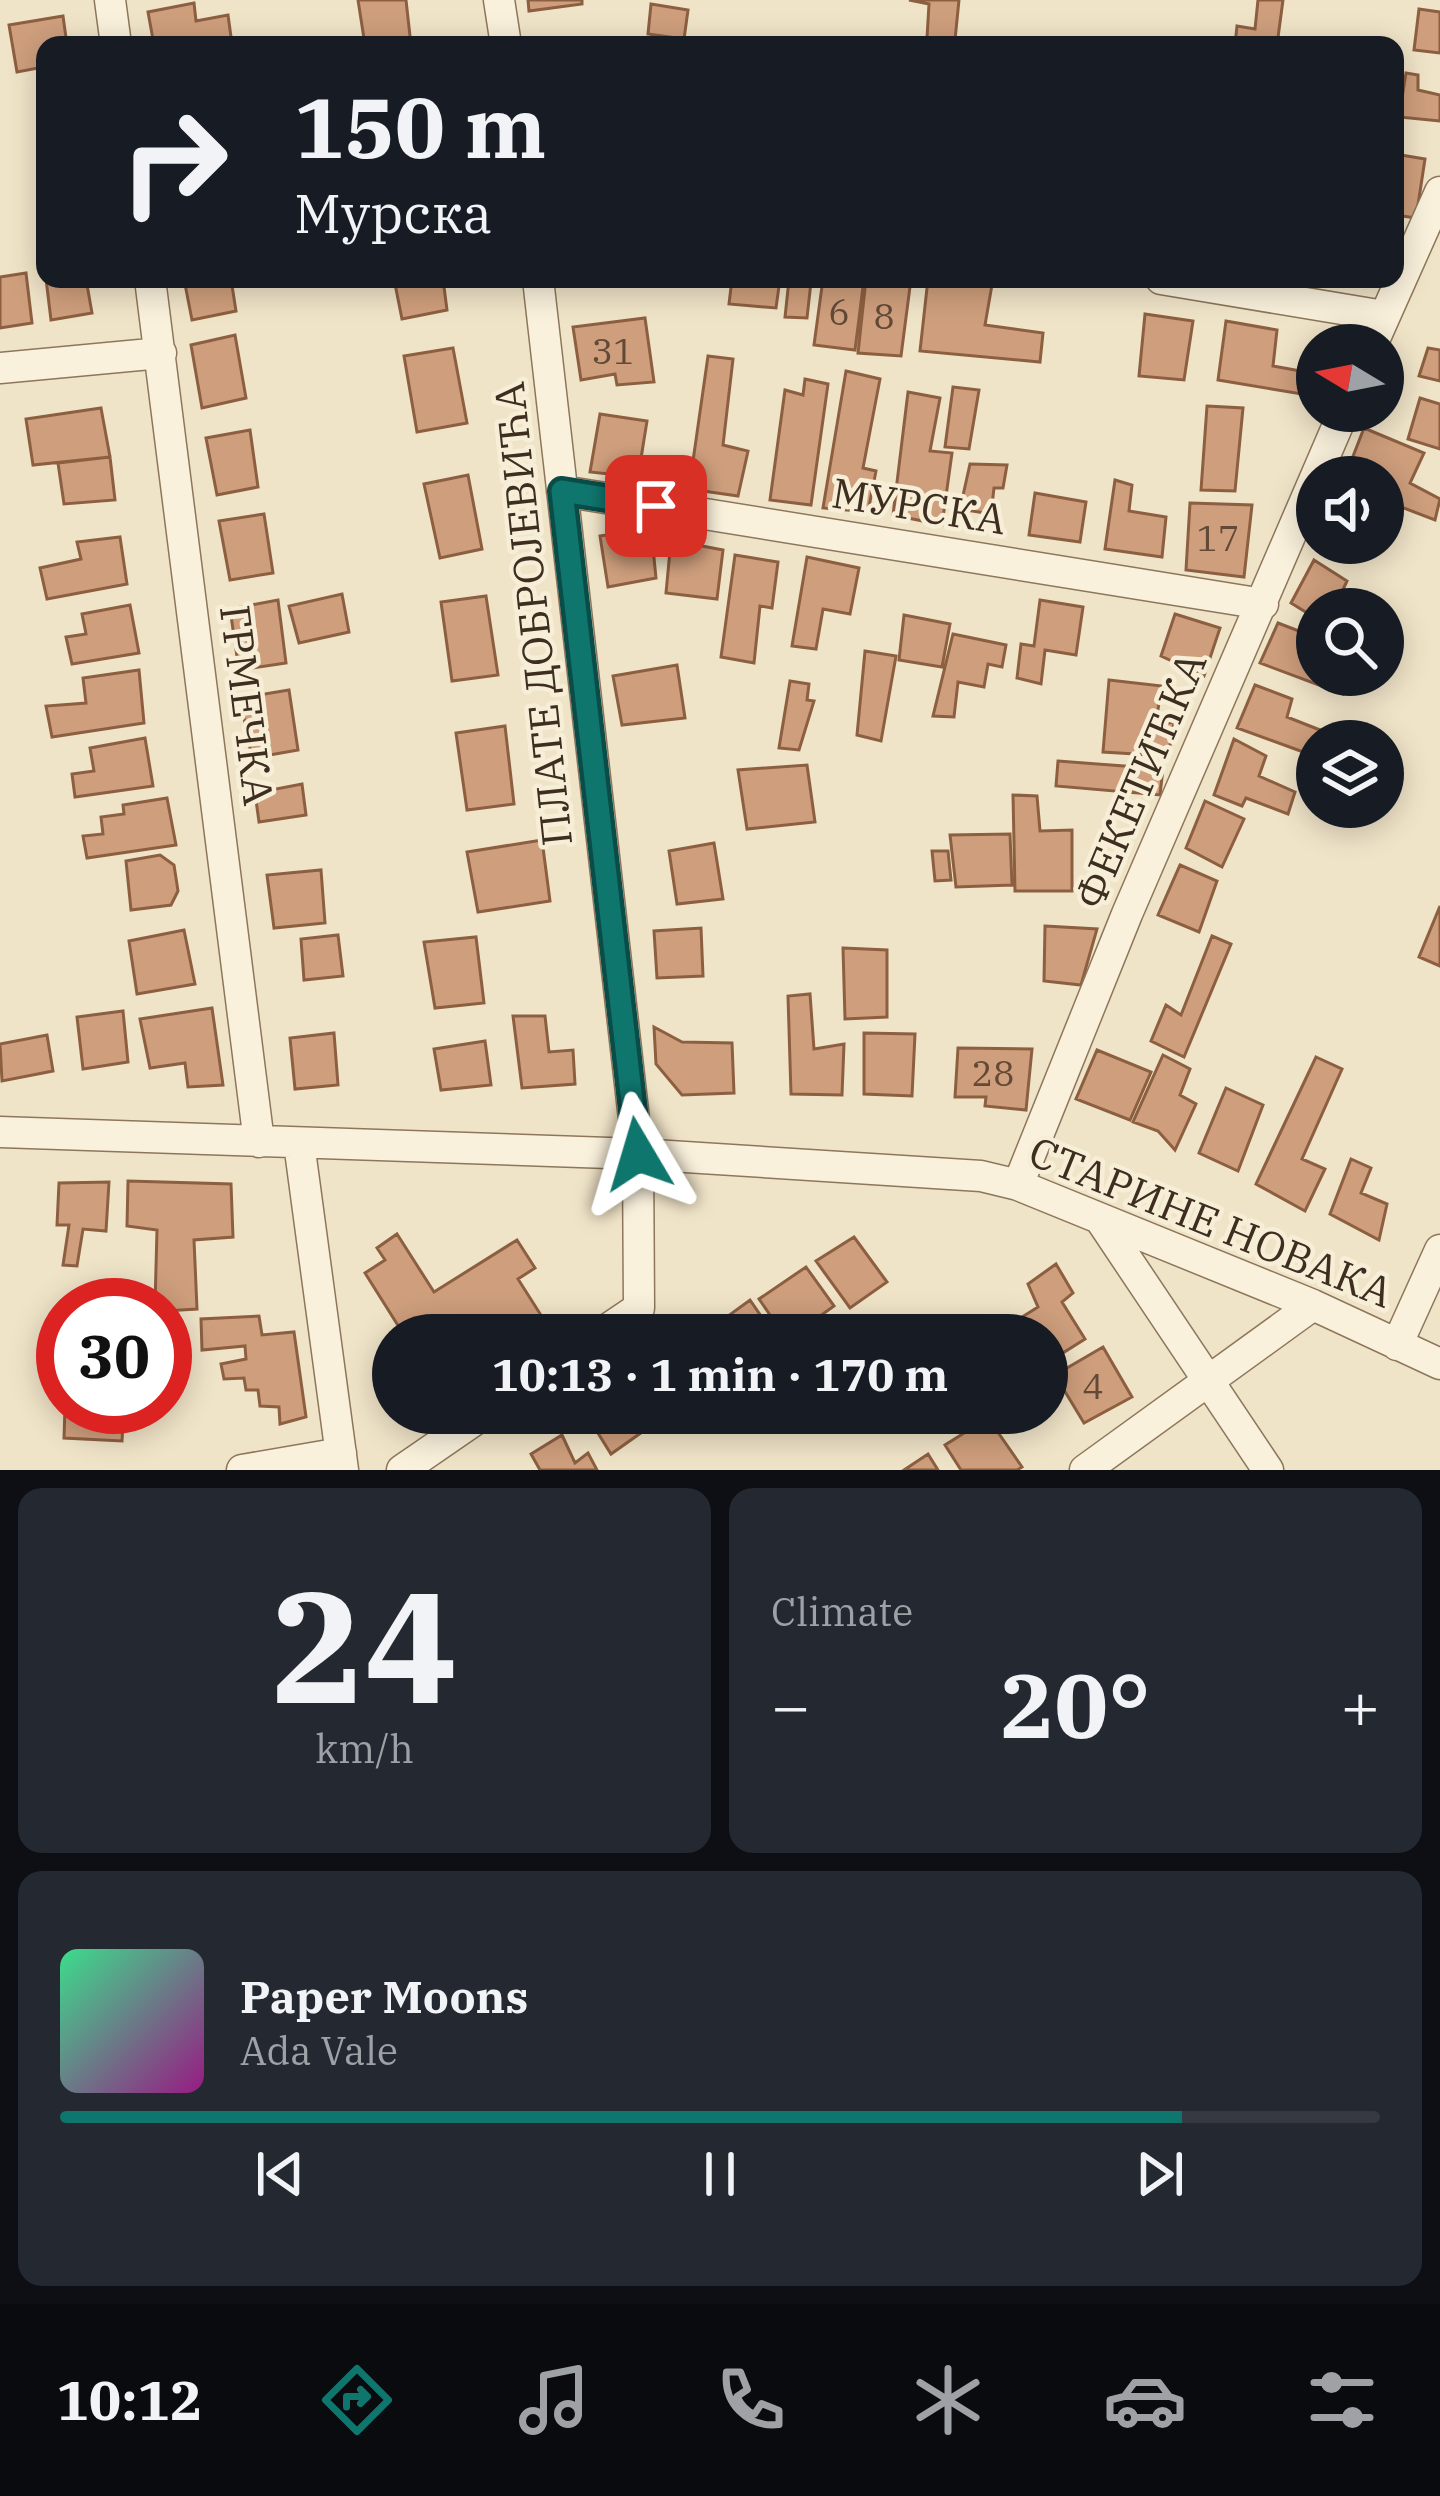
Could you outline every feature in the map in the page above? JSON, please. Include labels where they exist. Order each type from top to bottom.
[{"type":"street","points":[[110,0],[115,36]]},
{"type":"street","points":[[499,0],[505,36]]},
{"type":"street","points":[[1404,273],[1440,193]]},
{"type":"street","name":"ГРМЕЧКА","points":[[151,288],[260,1142]]},
{"type":"street","name":"ПЛАТЕ ДОБРОЈЕВИЋА","points":[[539,288],[638,1154],[639,1308],[630,1314]]},
{"type":"street","points":[[1199,288],[1349,324]]},
{"type":"street","points":[[1381,324],[1397,288]]},
{"type":"street","points":[[0,368],[161,353]]},
{"type":"street","name":"ФЕКЕТИЋКА","points":[[1018,1185],[1127,914],[1335,432]]},
{"type":"street","name":"МУРСКА","points":[[562,491],[1263,604]]},
{"type":"street","name":"СТАРИНЕ НОВАКА","points":[[0,1132],[638,1154],[981,1176],[1018,1185],[1312,1305],[1440,1364]]},
{"type":"street","points":[[242,1470],[342,1461],[299,1143]]},
{"type":"street","points":[[1100,1220],[1268,1470]]},
{"type":"street","points":[[1397,1345],[1440,1250]]},
{"type":"street","points":[[1149,1293],[1157,1265],[1183,1253]]},
{"type":"street","points":[[1085,1470],[1312,1305]]},
{"type":"street","points":[[402,1470],[454,1434]]},
{"type":"building","points":[[358,0],[406,0],[410,36],[364,36]]},
{"type":"building","points":[[528,0],[582,0],[582,4],[529,11]]},
{"type":"building","points":[[909,0],[959,0],[955,36],[927,36],[929,4]]},
{"type":"building","points":[[1258,0],[1283,0],[1278,36],[1236,36],[1237,26],[1255,29]]},
{"type":"building","points":[[194,3],[196,21],[228,15],[231,36],[152,36],[148,12]]},
{"type":"building","points":[[651,4],[688,10],[684,36],[648,34]]},
{"type":"building","points":[[1419,9],[1440,12],[1440,53],[1414,50]]},
{"type":"building","points":[[63,16],[66,36],[36,36],[36,68],[17,72],[9,25]]},
{"type":"building","points":[[1406,73],[1418,75],[1418,90],[1440,95],[1440,121],[1404,117]]},
{"type":"building","points":[[1404,156],[1425,159],[1416,218],[1404,216]]},
{"type":"building","points":[[26,273],[32,323],[0,328],[0,277]]},
{"type":"building","points":[[47,288],[88,288],[92,313],[51,320]]},
{"type":"building","points":[[186,288],[232,288],[236,311],[192,320]]},
{"type":"building","points":[[396,288],[444,288],[447,310],[402,319]]},
{"type":"building","points":[[731,288],[779,288],[776,308],[729,304]]},
{"type":"building","points":[[788,288],[810,288],[807,318],[785,317]]},
{"type":"building","points":[[822,288],[863,288],[855,350],[814,345]]},
{"type":"building","points":[[865,288],[910,288],[901,356],[858,353]]},
{"type":"building","points":[[927,288],[991,288],[985,325],[1043,333],[1040,362],[920,351]]},
{"type":"building","points":[[1145,314],[1193,321],[1184,380],[1139,376]]},
{"type":"building","points":[[645,318],[654,382],[617,385],[615,374],[581,380],[573,327]]},
{"type":"building","points":[[1226,321],[1277,330],[1273,366],[1296,370],[1296,393],[1218,380]]},
{"type":"building","points":[[235,335],[246,398],[202,408],[191,345]]},
{"type":"building","points":[[453,348],[467,423],[417,432],[404,356]]},
{"type":"building","points":[[1428,348],[1440,350],[1440,381],[1419,376]]},
{"type":"building","points":[[708,356],[733,359],[723,445],[748,451],[738,496],[689,489]]},
{"type":"building","points":[[846,371],[880,379],[863,468],[876,471],[868,512],[823,508]]},
{"type":"building","points":[[805,379],[828,384],[811,505],[770,500],[785,390],[803,395]]},
{"type":"building","points":[[953,387],[979,390],[969,449],[945,447]]},
{"type":"building","points":[[908,392],[940,398],[930,451],[952,453],[942,525],[893,515]]},
{"type":"building","points":[[1420,398],[1440,404],[1440,449],[1408,439]]},
{"type":"building","points":[[1207,406],[1243,408],[1235,491],[1201,490]]},
{"type":"building","points":[[101,408],[110,457],[33,465],[26,419]]},
{"type":"building","points":[[600,414],[647,421],[638,477],[590,472]]},
{"type":"building","points":[[250,430],[258,487],[217,495],[206,438]]},
{"type":"building","points":[[1362,432],[1374,432],[1424,453],[1410,483],[1440,499],[1435,520],[1404,508],[1404,456],[1353,456]]},
{"type":"building","points":[[110,457],[115,500],[64,504],[58,463]]},
{"type":"building","points":[[970,464],[1007,465],[1003,488],[994,488],[991,514],[960,509]]},
{"type":"building","points":[[468,475],[482,549],[440,558],[424,484]]},
{"type":"building","points":[[1115,480],[1132,485],[1129,511],[1166,517],[1162,557],[1105,549]]},
{"type":"building","points":[[1035,493],[1086,502],[1080,542],[1029,535]]},
{"type":"building","points":[[1190,503],[1252,505],[1244,577],[1186,570]]},
{"type":"building","points":[[264,514],[273,573],[230,580],[219,521]]},
{"type":"building","points":[[651,528],[656,578],[608,587],[600,536]]},
{"type":"building","points":[[120,537],[127,584],[47,599],[40,568],[81,559],[77,542]]},
{"type":"building","points":[[671,540],[723,550],[717,599],[666,593]]},
{"type":"building","points":[[735,555],[778,562],[772,608],[760,606],[754,663],[721,657]]},
{"type":"building","points":[[807,557],[859,568],[850,614],[823,609],[816,649],[792,646]]},
{"type":"building","points":[[1312,564],[1320,564],[1347,581],[1344,588],[1299,588]]},
{"type":"building","points":[[342,594],[349,632],[299,643],[289,606]]},
{"type":"building","points":[[486,596],[498,675],[452,681],[441,602]]},
{"type":"building","points":[[278,600],[286,663],[239,670],[230,609]]},
{"type":"building","points":[[1040,600],[1083,607],[1076,655],[1045,650],[1041,684],[1017,678],[1021,644],[1034,646]]},
{"type":"building","points":[[130,605],[139,653],[72,664],[66,637],[86,634],[82,614]]},
{"type":"building","points":[[1175,614],[1220,628],[1204,676],[1161,656]]},
{"type":"building","points":[[904,615],[950,624],[942,667],[899,660]]},
{"type":"building","points":[[1278,623],[1296,630],[1296,676],[1260,663]]},
{"type":"building","points":[[953,634],[1006,645],[1002,667],[988,664],[984,687],[958,682],[954,717],[933,716]]},
{"type":"building","points":[[865,651],[896,656],[881,741],[857,735]]},
{"type":"building","points":[[677,665],[685,718],[622,725],[613,676]]},
{"type":"building","points":[[139,670],[144,723],[52,737],[46,706],[86,703],[83,678]]},
{"type":"building","points":[[1109,680],[1162,686],[1156,721],[1174,723],[1168,756],[1103,752]]},
{"type":"building","points":[[790,681],[809,684],[807,700],[814,701],[799,750],[779,748]]},
{"type":"building","points":[[1255,685],[1292,699],[1287,717],[1296,721],[1296,749],[1237,728]]},
{"type":"building","points":[[289,690],[298,750],[252,758],[240,698]]},
{"type":"building","points":[[505,726],[514,804],[467,810],[456,733]]},
{"type":"building","points":[[145,738],[153,786],[75,797],[72,774],[94,771],[90,748]]},
{"type":"building","points":[[1234,739],[1266,756],[1259,776],[1295,792],[1288,814],[1246,798],[1242,806],[1214,795]]},
{"type":"building","points":[[1058,761],[1163,769],[1160,795],[1056,786]]},
{"type":"building","points":[[807,765],[815,822],[747,829],[738,770]]},
{"type":"building","points":[[302,784],[306,815],[259,822],[255,793]]},
{"type":"building","points":[[1013,795],[1037,796],[1040,831],[1072,830],[1072,891],[1015,891]]},
{"type":"building","points":[[167,798],[176,845],[87,858],[83,836],[103,834],[101,817],[124,814],[123,805]]},
{"type":"building","points":[[1205,801],[1244,819],[1222,867],[1186,848]]},
{"type":"building","points":[[1010,834],[1012,885],[956,887],[950,835]]},
{"type":"building","points":[[542,840],[550,901],[478,912],[467,852]]},
{"type":"building","points":[[714,843],[723,899],[677,904],[669,851]]},
{"type":"building","points":[[932,851],[948,851],[951,880],[935,881]]},
{"type":"building","points":[[160,855],[174,865],[178,891],[171,905],[131,910],[126,861]]},
{"type":"building","points":[[1180,865],[1217,881],[1199,932],[1158,915]]},
{"type":"building","points":[[321,870],[325,923],[274,928],[267,875]]},
{"type":"building","points":[[1440,906],[1440,966],[1419,957]]},
{"type":"building","points":[[1045,926],[1097,929],[1081,985],[1044,981]]},
{"type":"building","points":[[701,928],[703,976],[657,978],[654,931]]},
{"type":"building","points":[[184,930],[195,984],[137,994],[129,941]]},
{"type":"building","points":[[338,935],[343,976],[304,980],[301,939]]},
{"type":"building","points":[[1212,936],[1231,944],[1184,1057],[1151,1041],[1166,1005],[1181,1015]]},
{"type":"building","points":[[476,937],[484,1003],[435,1008],[424,942]]},
{"type":"building","points":[[843,948],[887,950],[887,1017],[845,1019]]},
{"type":"building","points":[[810,994],[814,1049],[844,1044],[842,1095],[791,1094],[788,996]]},
{"type":"building","points":[[212,1008],[223,1085],[188,1087],[185,1063],[150,1068],[140,1019]]},
{"type":"building","points":[[123,1011],[128,1062],[83,1069],[77,1017]]},
{"type":"building","points":[[513,1016],[545,1016],[549,1052],[573,1050],[575,1084],[522,1088]]},
{"type":"building","points":[[654,1027],[682,1042],[732,1043],[734,1093],[682,1095],[656,1064]]},
{"type":"building","points":[[334,1033],[338,1085],[295,1089],[290,1038]]},
{"type":"building","points":[[864,1033],[915,1034],[912,1096],[864,1094]]},
{"type":"building","points":[[47,1035],[53,1071],[2,1081],[0,1044]]},
{"type":"building","points":[[485,1041],[491,1085],[441,1090],[434,1049]]},
{"type":"building","points":[[958,1048],[1032,1049],[1026,1110],[985,1106],[986,1097],[955,1097]]},
{"type":"building","points":[[1097,1050],[1151,1072],[1130,1120],[1076,1099]]},
{"type":"building","points":[[1163,1055],[1190,1069],[1180,1095],[1196,1104],[1175,1150],[1158,1131],[1133,1122]]},
{"type":"building","points":[[1316,1057],[1342,1069],[1302,1159],[1325,1169],[1305,1211],[1256,1184]]},
{"type":"building","points":[[1226,1088],[1263,1105],[1238,1171],[1199,1153]]},
{"type":"building","points":[[1351,1159],[1371,1168],[1361,1193],[1387,1204],[1379,1240],[1330,1214]]},
{"type":"building","points":[[128,1181],[231,1184],[233,1237],[194,1240],[197,1309],[192,1309],[192,1278],[156,1278],[157,1230],[127,1226]]},
{"type":"building","points":[[109,1182],[106,1231],[83,1229],[77,1266],[63,1265],[69,1225],[57,1225],[59,1183]]},
{"type":"building","points":[[397,1234],[434,1292],[517,1240],[535,1268],[518,1279],[540,1314],[391,1314],[365,1273],[385,1260],[377,1248]]},
{"type":"building","points":[[854,1237],[887,1282],[850,1308],[816,1261]]},
{"type":"building","points":[[1056,1264],[1073,1293],[1062,1302],[1085,1339],[1068,1350],[1068,1314],[1027,1314],[1038,1307],[1028,1284]]},
{"type":"building","points":[[806,1267],[834,1306],[823,1314],[769,1314],[759,1299]]},
{"type":"building","points":[[750,1300],[760,1314],[731,1314]]},
{"type":"building","points":[[259,1316],[262,1335],[294,1332],[306,1417],[280,1424],[279,1407],[260,1406],[258,1390],[246,1390],[244,1378],[224,1379],[221,1364],[246,1359],[245,1346],[202,1350],[201,1319]]},
{"type":"building","points":[[1103,1347],[1132,1397],[1084,1423],[1068,1397],[1068,1367]]},
{"type":"building","points":[[64,1434],[122,1434],[122,1441],[64,1438]]},
{"type":"building","points":[[599,1434],[639,1434],[611,1454]]},
{"type":"building","points":[[963,1434],[999,1434],[1022,1467],[961,1470],[945,1445]]},
{"type":"building","points":[[562,1435],[575,1463],[588,1453],[597,1470],[540,1470],[531,1454]]},
{"type":"building","points":[[928,1454],[938,1470],[904,1470]]},
{"type":"route","points":[[638,1154],[562,491],[656,506]]}]
